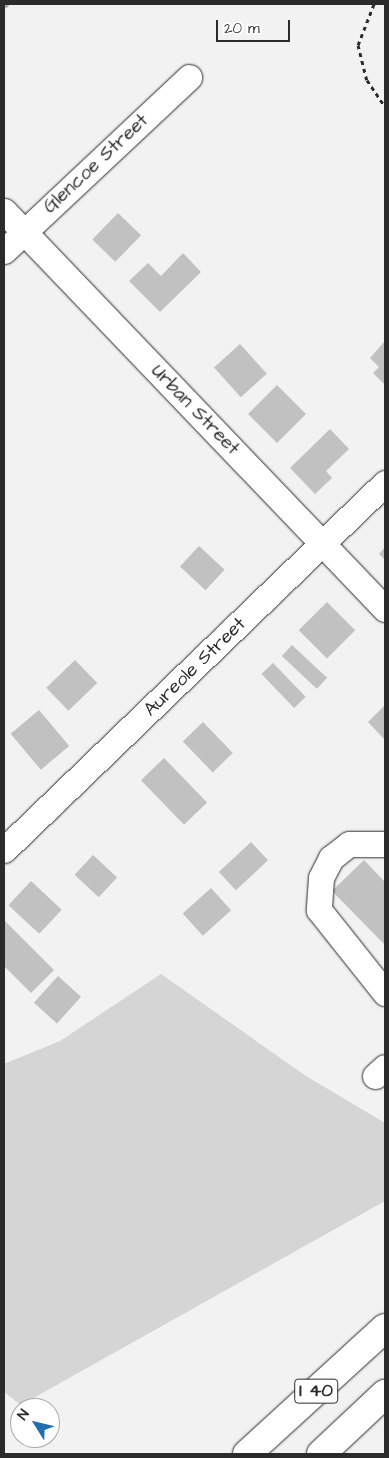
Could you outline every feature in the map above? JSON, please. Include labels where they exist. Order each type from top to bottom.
[{"type":"highway","name":"I 40","points":[[247,1454],[385,1328]]},
{"type":"highway","name":"I 40","points":[[321,1454],[385,1394]]},
{"type":"street","name":"Glencoe Street","points":[[4,251],[189,78]]},
{"type":"street","name":"Urban Street","points":[[4,211],[385,609]]},
{"type":"street","name":"Aureole Street","points":[[4,850],[385,483]]},
{"type":"street","points":[[385,844],[349,844],[332,858],[321,878],[319,910],[385,993]]},
{"type":"path","points":[[374,4],[358,45],[366,80],[385,107]]},
{"type":"shaded area","points":[[161,974],[306,1076],[385,1123],[385,1201],[33,1398],[12,1398],[4,1392],[4,1064],[60,1041]]},
{"type":"building","points":[[118,213],[141,235],[115,262],[92,240]]},
{"type":"building","points":[[183,253],[201,272],[160,312],[129,281],[148,263],[161,276]]},
{"type":"building","points":[[384,342],[385,385],[373,373],[379,367],[370,358]]},
{"type":"building","points":[[240,344],[267,374],[241,397],[214,367]]},
{"type":"building","points":[[277,385],[306,414],[277,443],[248,414]]},
{"type":"building","points":[[330,429],[349,449],[326,471],[332,478],[315,494],[290,468]]},
{"type":"building","points":[[199,546],[225,570],[206,590],[180,566]]},
{"type":"building","points":[[385,547],[385,560],[379,554]]},
{"type":"building","points":[[327,602],[355,630],[327,659],[299,630]]},
{"type":"building","points":[[292,645],[327,678],[317,689],[282,656]]},
{"type":"building","points":[[75,660],[97,683],[68,711],[46,688]]},
{"type":"building","points":[[273,663],[306,697],[294,708],[261,674]]},
{"type":"building","points":[[385,705],[385,740],[368,722]]},
{"type":"building","points":[[39,710],[69,746],[41,770],[11,734]]},
{"type":"building","points":[[203,722],[233,753],[213,772],[183,741]]},
{"type":"building","points":[[164,758],[207,803],[184,825],[141,780]]},
{"type":"building","points":[[251,842],[268,860],[236,890],[219,872]]},
{"type":"building","points":[[93,855],[117,878],[99,897],[75,875]]},
{"type":"building","points":[[364,860],[385,882],[385,945],[332,891]]},
{"type":"building","points":[[31,881],[62,910],[39,934],[8,905]]},
{"type":"building","points":[[211,888],[231,910],[203,936],[183,913]]},
{"type":"building","points":[[4,920],[54,970],[31,993],[4,966]]},
{"type":"building","points":[[58,976],[81,997],[57,1023],[34,1003]]}]
